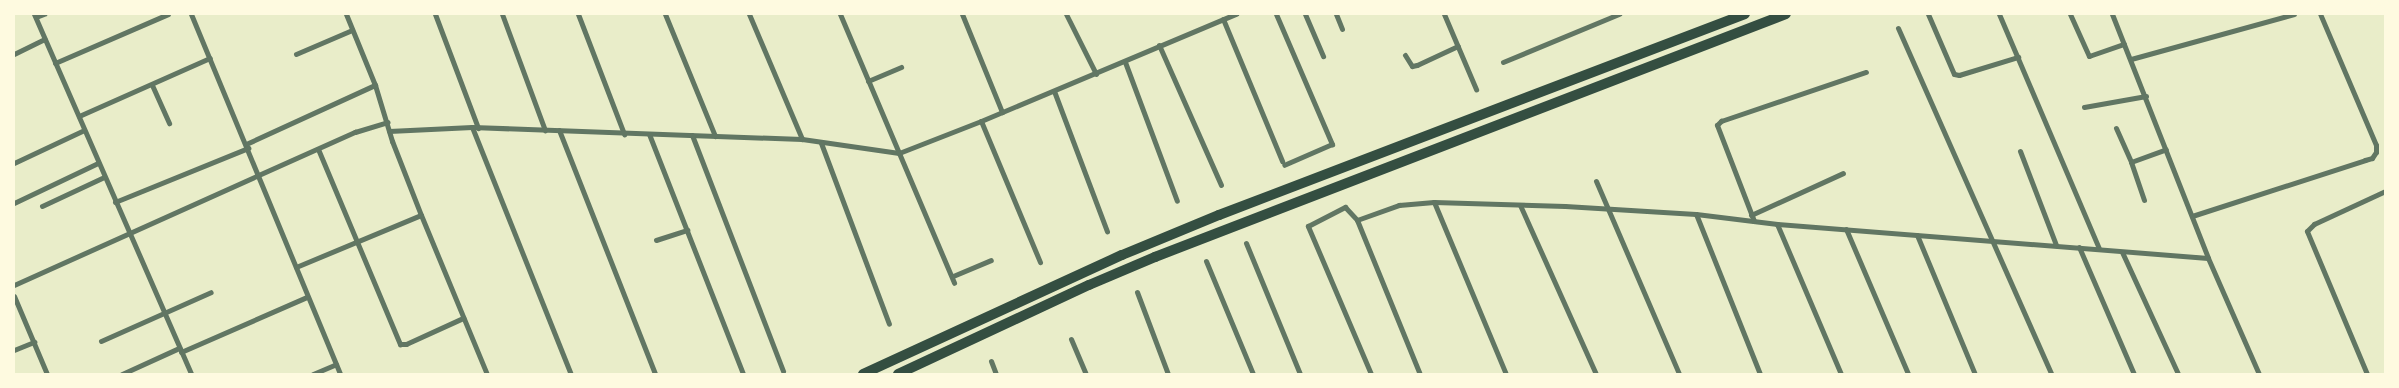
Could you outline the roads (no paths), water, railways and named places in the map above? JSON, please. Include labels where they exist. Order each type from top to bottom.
[{"type":"highway","points":[[863,374],[1122,255],[1219,215],[1745,14]]},
{"type":"highway","points":[[898,374],[1089,285],[1155,257],[1786,14]]},
{"type":"street","points":[[44,14],[35,16],[191,374]]},
{"type":"street","points":[[55,63],[168,14]]},
{"type":"street","points":[[191,14],[340,374]]},
{"type":"street","points":[[346,14],[375,85],[389,131],[421,215],[484,373]]},
{"type":"street","points":[[435,14],[475,128],[571,374]]},
{"type":"street","points":[[502,14],[545,130]]},
{"type":"street","points":[[578,14],[624,134]]},
{"type":"street","points":[[665,14],[715,136]]},
{"type":"street","points":[[749,14],[802,139]]},
{"type":"street","points":[[842,14],[868,81],[953,276],[954,283]]},
{"type":"street","points":[[962,14],[1002,112]]},
{"type":"street","points":[[1066,14],[1096,74]]},
{"type":"street","points":[[389,131],[475,128],[802,139],[899,153],[981,122],[1236,14]]},
{"type":"street","points":[[1222,19],[1283,163],[1332,144],[1276,14]]},
{"type":"street","points":[[1305,14],[1323,56]]},
{"type":"street","points":[[1336,14],[1342,29]]},
{"type":"street","points":[[1444,14],[1476,89]]},
{"type":"street","points":[[1503,62],[1619,14]]},
{"type":"street","points":[[1928,14],[1954,74],[1959,76],[2018,57]]},
{"type":"street","points":[[1999,14],[2099,248]]},
{"type":"street","points":[[2070,14],[2088,56],[2124,44]]},
{"type":"street","points":[[2112,14],[2146,96],[2208,258],[2260,374]]},
{"type":"street","points":[[2131,59],[2294,14]]},
{"type":"street","points":[[2192,216],[2372,158],[2376,152],[2376,145],[2320,14]]},
{"type":"street","points":[[1898,28],[2051,374]]},
{"type":"street","points":[[296,54],[352,30]]},
{"type":"street","points":[[14,54],[45,39]]},
{"type":"street","points":[[1159,46],[1221,185]]},
{"type":"street","points":[[1405,55],[1412,66],[1458,46]]},
{"type":"street","points":[[78,116],[210,58]]},
{"type":"street","points":[[1125,62],[1177,201]]},
{"type":"street","points":[[868,81],[901,67]]},
{"type":"street","points":[[1754,221],[1718,125],[1722,121],[1866,72]]},
{"type":"street","points":[[152,85],[169,123]]},
{"type":"street","points":[[116,202],[247,146],[375,85]]},
{"type":"street","points":[[1054,91],[1107,231]]},
{"type":"street","points":[[2084,107],[2146,96]]},
{"type":"street","points":[[14,285],[355,132],[387,122]]},
{"type":"street","points":[[981,122],[1040,262]]},
{"type":"street","points":[[2116,128],[2131,162],[2144,200]]},
{"type":"street","points":[[14,163],[84,130]]},
{"type":"street","points":[[559,130],[655,374]]},
{"type":"street","points":[[649,134],[743,374]]},
{"type":"street","points":[[692,135],[783,371]]},
{"type":"street","points":[[821,143],[890,324]]},
{"type":"street","points":[[318,149],[400,344],[406,344],[463,318]]},
{"type":"street","points":[[2131,162],[2166,150]]},
{"type":"street","points":[[2020,151],[2056,245]]},
{"type":"street","points":[[14,202],[98,163]]},
{"type":"street","points":[[1751,215],[1843,173]]},
{"type":"street","points":[[42,206],[104,177]]},
{"type":"street","points":[[1596,181],[1679,374]]},
{"type":"street","points":[[2367,374],[2307,231],[2314,224],[2385,192]]},
{"type":"street","points":[[1357,220],[1399,205],[1434,202],[1520,205],[1696,214],[1777,224],[2208,258]]},
{"type":"street","points":[[1434,202],[1506,374]]},
{"type":"street","points":[[1520,205],[1596,374]]},
{"type":"street","points":[[1371,374],[1308,226],[1345,207],[1357,220],[1420,374]]},
{"type":"street","points":[[1696,214],[1760,374]]},
{"type":"street","points":[[296,267],[421,215]]},
{"type":"street","points":[[1777,224],[1841,374]]},
{"type":"street","points":[[1846,229],[1908,374]]},
{"type":"street","points":[[656,240],[687,230]]},
{"type":"street","points":[[1917,235],[1976,374]]},
{"type":"street","points":[[1246,243],[1300,374]]},
{"type":"street","points":[[2079,247],[2134,374]]},
{"type":"street","points":[[2122,252],[2178,374]]},
{"type":"street","points":[[953,276],[991,260]]},
{"type":"street","points":[[1206,261],[1252,374]]},
{"type":"street","points":[[101,341],[211,292]]},
{"type":"street","points":[[1137,292],[1168,374]]},
{"type":"street","points":[[14,296],[47,374]]},
{"type":"street","points":[[122,374],[307,297]]},
{"type":"street","points":[[1071,338],[1086,374]]},
{"type":"street","points":[[14,350],[34,342]]},
{"type":"street","points":[[990,361],[996,374]]},
{"type":"street","points":[[312,374],[336,364]]}]
